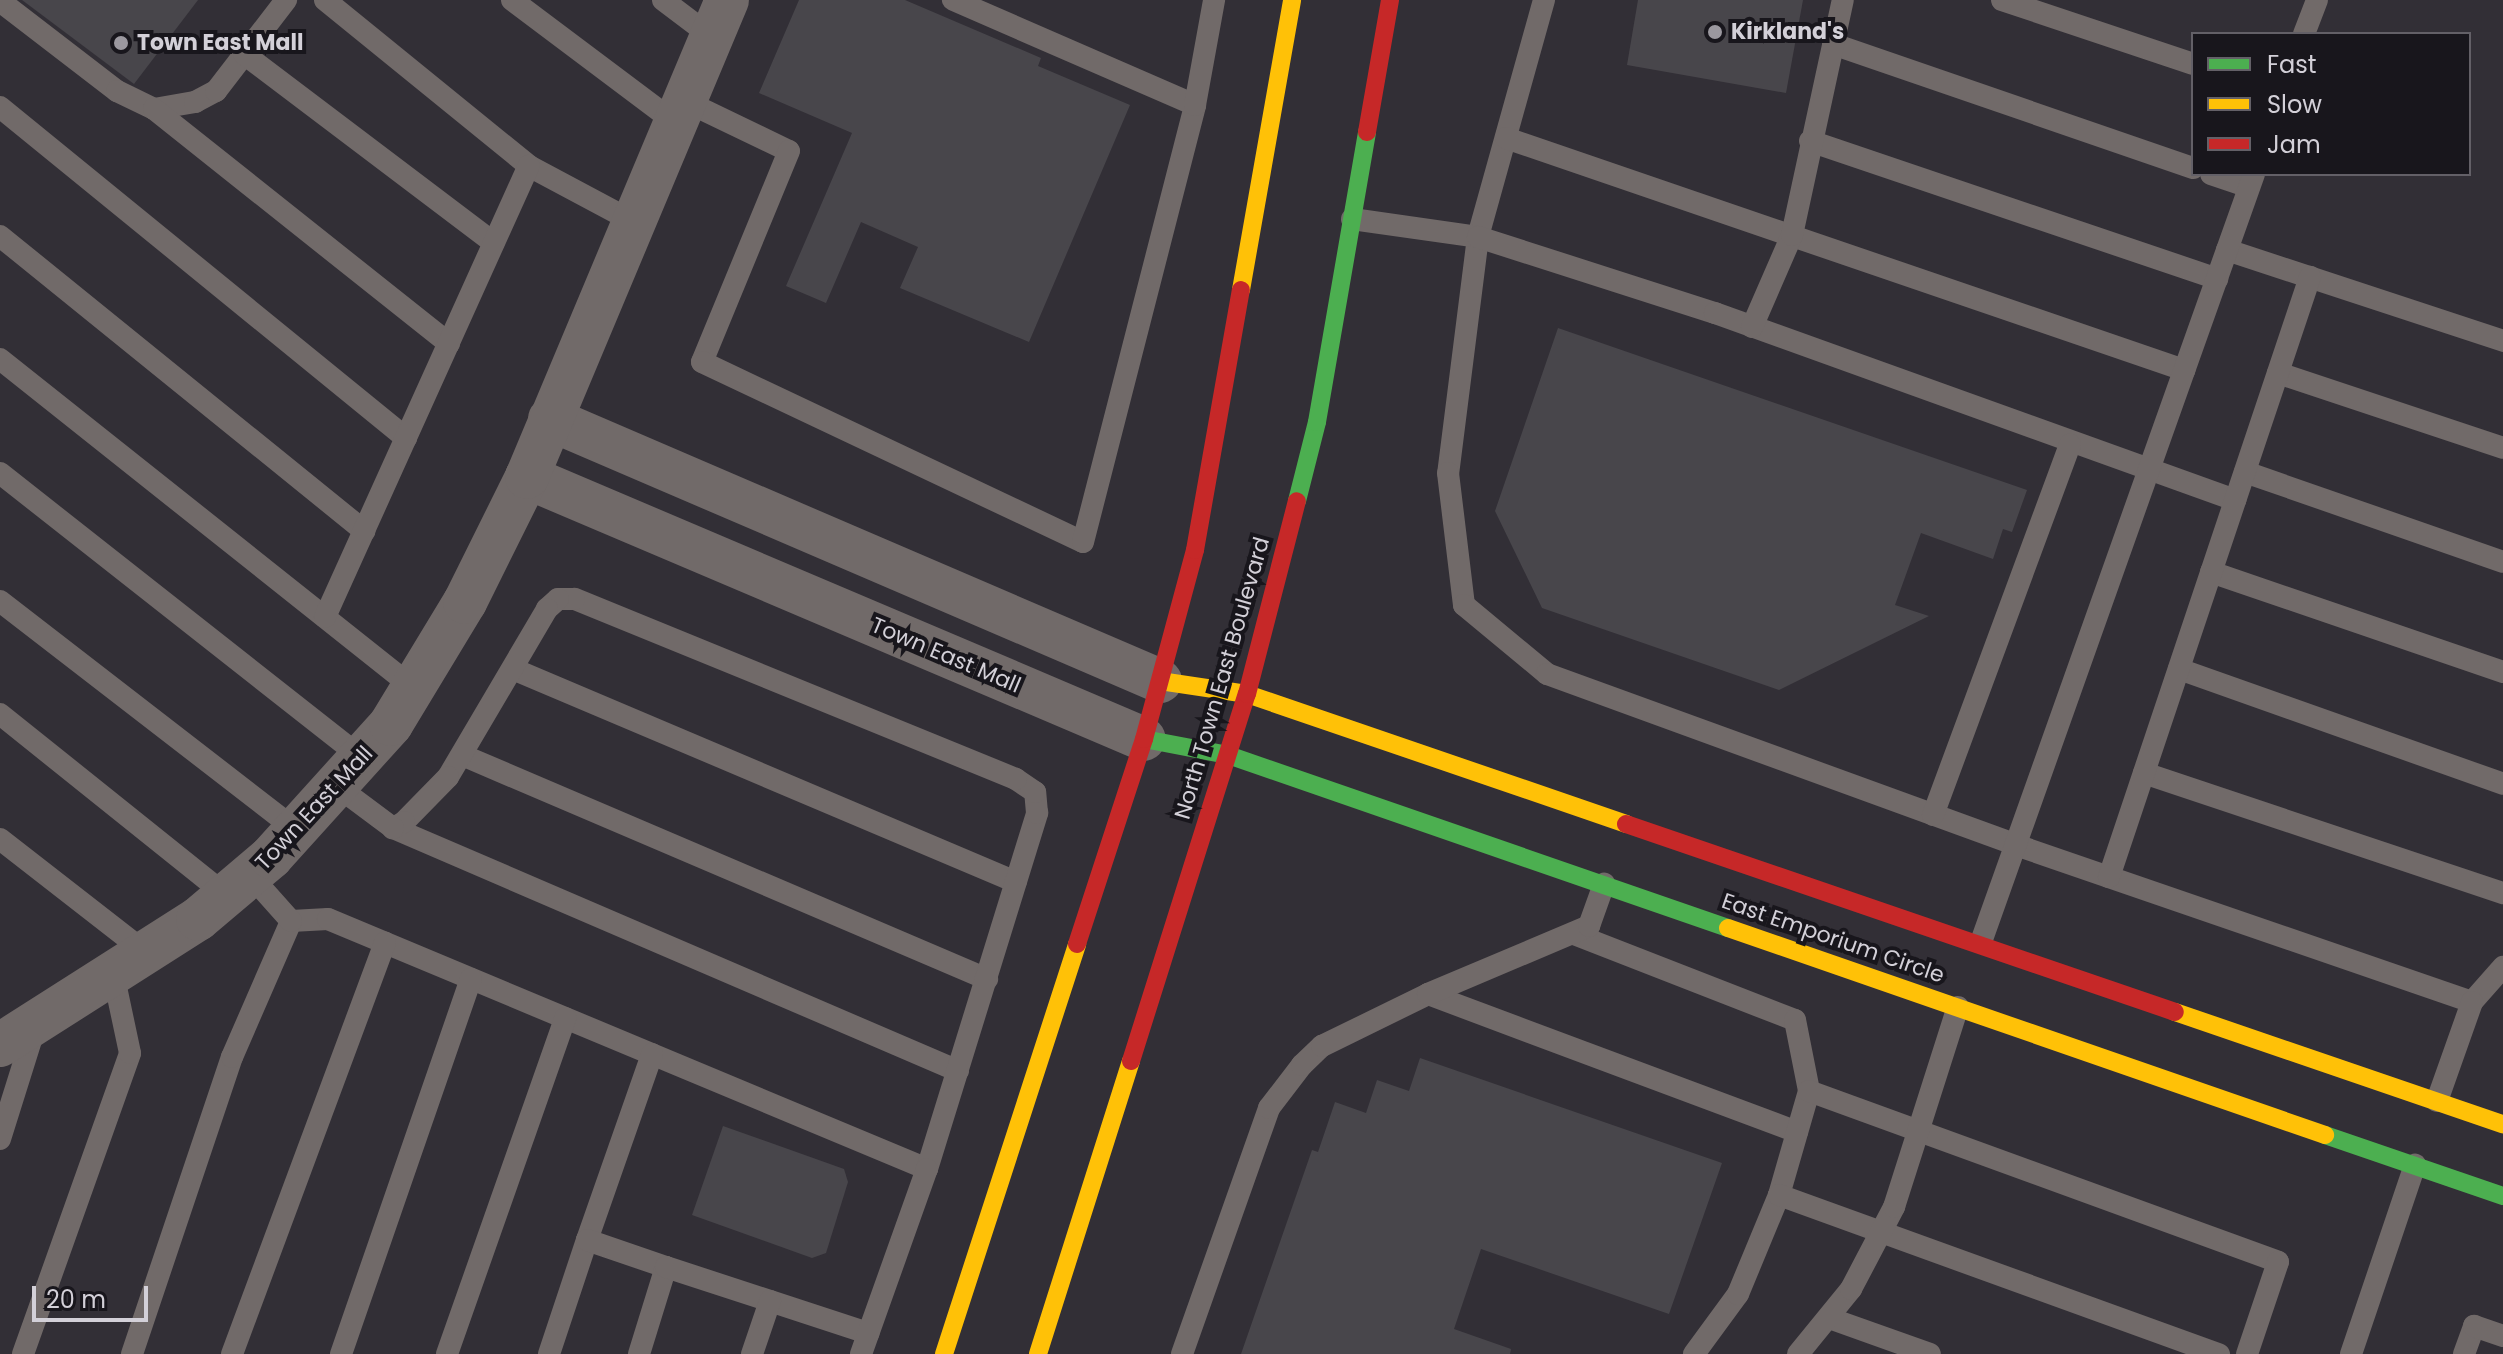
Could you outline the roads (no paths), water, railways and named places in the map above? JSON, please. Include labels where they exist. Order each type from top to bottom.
[{"type":"street","points":[[944,1354],[1144,739],[1195,550],[1292,0]]},
{"type":"street","name":"North Town East Boulevard","points":[[1038,1354],[1247,694],[1317,422],[1390,0]]},
{"type":"street","name":"Town East Mall","points":[[0,1045],[129,963],[238,885],[296,830],[350,772],[415,689],[527,477],[720,18]]},
{"type":"street","points":[[550,419],[1160,681]]},
{"type":"street","name":"Town East Mall","points":[[527,477],[1144,739]]},
{"type":"street","name":"East Emporium Circle","points":[[1160,681],[1247,694],[1981,942],[2503,1124]]},
{"type":"street","name":"East Emporium Circle","points":[[1144,739],[1228,755],[2503,1196]]},
{"type":"street","points":[[1958,1007],[1981,942]]},
{"type":"street","points":[[2415,1165],[2437,1101]]},
{"type":"lane","points":[[154,109],[195,102],[216,91],[286,0]]},
{"type":"lane","points":[[325,0],[529,166],[634,222]]},
{"type":"lane","points":[[512,0],[680,112],[789,151],[702,362],[1083,542],[1195,105],[1214,0]]},
{"type":"lane","points":[[663,0],[720,18]]},
{"type":"lane","points":[[953,0],[1195,105]]},
{"type":"lane","points":[[1544,0],[1478,237],[1448,473],[1464,605],[1547,674],[2016,845],[2472,1002]]},
{"type":"lane","points":[[1752,327],[1792,235],[1843,0]]},
{"type":"lane","points":[[2002,0],[2191,63]]},
{"type":"lane","points":[[0,1],[117,91],[154,109],[449,344]]},
{"type":"lane","points":[[2305,32],[2314,1]]},
{"type":"lane","points":[[1833,44],[2191,167]]},
{"type":"lane","points":[[244,54],[494,243]]},
{"type":"lane","points":[[0,107],[406,438]]},
{"type":"lane","points":[[1506,138],[2184,370]]},
{"type":"lane","points":[[1810,141],[2217,279]]},
{"type":"lane","points":[[325,617],[529,166]]},
{"type":"lane","points":[[1981,942],[2251,180],[2224,176]]},
{"type":"lane","points":[[1352,219],[1478,237],[1752,327],[2070,445],[2235,500]]},
{"type":"lane","points":[[0,236],[364,531]]},
{"type":"lane","points":[[2227,250],[2503,341]]},
{"type":"lane","points":[[2109,877],[2310,277]]},
{"type":"lane","points":[[0,359],[415,689]]},
{"type":"lane","points":[[2278,373],[2503,448]]},
{"type":"lane","points":[[1933,815],[2070,445]]},
{"type":"lane","points":[[2245,472],[2503,562]]},
{"type":"lane","points":[[0,473],[350,772],[393,828],[958,1071]]},
{"type":"lane","points":[[2211,572],[2503,672]]},
{"type":"lane","points":[[393,828],[448,777],[547,609],[558,599],[574,599],[1016,779],[1035,792],[1037,813],[987,979],[927,1169],[864,1343],[770,1301],[587,1240]]},
{"type":"lane","points":[[0,601],[296,830]]},
{"type":"lane","points":[[513,669],[1016,882]]},
{"type":"lane","points":[[2179,669],[2503,784]]},
{"type":"lane","points":[[0,714],[291,921],[328,919],[927,1169]]},
{"type":"lane","points":[[462,755],[987,979]]},
{"type":"lane","points":[[2144,773],[2503,893]]},
{"type":"lane","points":[[0,839],[129,963],[130,1053],[23,1354]]},
{"type":"lane","points":[[1182,1354],[1269,1108],[1322,1046],[1428,994],[1589,926],[1604,884]]},
{"type":"lane","points":[[132,1354],[232,1057],[291,921]]},
{"type":"lane","points":[[1574,934],[1795,1020],[1809,1091],[1779,1195],[1738,1294],[1694,1354]]},
{"type":"lane","points":[[232,1354],[385,943]]},
{"type":"lane","points":[[2437,1101],[2472,1002],[2503,967]]},
{"type":"lane","points":[[341,1354],[471,979]]},
{"type":"lane","points":[[1428,994],[1797,1132]]},
{"type":"lane","points":[[1798,1354],[1829,1318],[1881,1236],[1920,1131],[1958,1007]]},
{"type":"lane","points":[[447,1354],[565,1018]]},
{"type":"lane","points":[[0,1139],[37,1022]]},
{"type":"lane","points":[[549,1354],[652,1054]]},
{"type":"lane","points":[[1809,1091],[2278,1262],[2247,1354]]},
{"type":"lane","points":[[2351,1354],[2415,1165]]},
{"type":"lane","points":[[1779,1195],[1881,1236],[2219,1354]]},
{"type":"lane","points":[[639,1354],[666,1267]]},
{"type":"lane","points":[[752,1354],[770,1301]]},
{"type":"lane","points":[[1829,1318],[1930,1354]]},
{"type":"lane","points":[[2464,1354],[2474,1326],[2503,1336]]},
{"type":"place","name":"Kirkland's","points":[[1715,32]]},
{"type":"place","name":"Town East Mall","points":[[121,43]]}]
